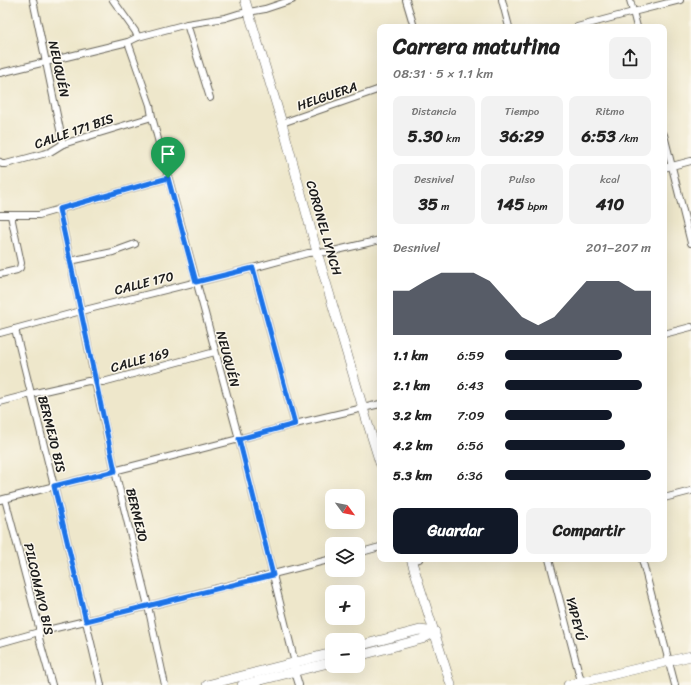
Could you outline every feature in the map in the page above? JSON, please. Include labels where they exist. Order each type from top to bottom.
[{"type":"main road","name":"CORONEL LYNCH","points":[[245,0],[282,123],[317,252],[377,453]]},
{"type":"main road","points":[[415,562],[451,685]]},
{"type":"main road","points":[[365,644],[420,630],[435,632]]},
{"type":"main road","points":[[365,654],[422,639],[435,632]]},
{"type":"main road","points":[[242,685],[325,656]]},
{"type":"main road","points":[[568,685],[582,683],[691,656]]},
{"type":"main road","points":[[207,685],[295,667],[325,663]]},
{"type":"street","name":"NEUQUÉN","points":[[33,0],[64,144]]},
{"type":"street","points":[[113,0],[135,31],[138,38]]},
{"type":"street","points":[[0,73],[128,42],[187,24],[266,9],[292,0]]},
{"type":"street","points":[[406,0],[413,24]]},
{"type":"street","points":[[502,0],[508,24]]},
{"type":"street","points":[[630,0],[636,24]]},
{"type":"street","points":[[588,24],[680,0]]},
{"type":"street","points":[[187,24],[210,98]]},
{"type":"street","name":"NEUQUÉN","points":[[128,42],[150,105],[168,178],[239,439],[299,685]]},
{"type":"street","name":"HELGUERA","points":[[282,123],[377,91]]},
{"type":"street","name":"CALLE 171 BIS","points":[[1,163],[6,164],[50,152],[64,144],[152,117]]},
{"type":"street","points":[[667,147],[691,243]]},
{"type":"street","points":[[667,167],[691,161]]},
{"type":"street","points":[[0,216],[39,215],[168,178]]},
{"type":"street","name":"BERMEJO","points":[[59,209],[115,471],[148,606],[165,685]]},
{"type":"street","points":[[0,274],[17,270],[20,268],[21,264],[11,216]]},
{"type":"street","name":"CALLE 170","points":[[0,333],[308,253],[330,252],[377,241]]},
{"type":"street","points":[[70,261],[113,252],[136,244]]},
{"type":"street","points":[[253,268],[295,424]]},
{"type":"street","points":[[667,333],[691,327]]},
{"type":"street","name":"BERMEJO BIS","points":[[15,329],[101,685]]},
{"type":"street","name":"CALLE 169","points":[[0,402],[88,381],[103,382],[215,352]]},
{"type":"street","points":[[3,499],[295,424],[377,405]]},
{"type":"street","points":[[667,497],[691,491]]},
{"type":"street","name":"PILCOMAYO BIS","points":[[3,499],[39,627],[39,638],[52,685]]},
{"type":"street","points":[[365,551],[377,548]]},
{"type":"street","points":[[0,643],[325,561]]},
{"type":"street","name":"YAPEYÚ","points":[[550,562],[582,683]]},
{"type":"street","points":[[643,562],[675,685]]},
{"type":"route","points":[[168,178],[196,282],[253,268],[295,424],[239,439],[273,575],[86,621],[54,486],[115,471],[59,209],[168,178]]}]
